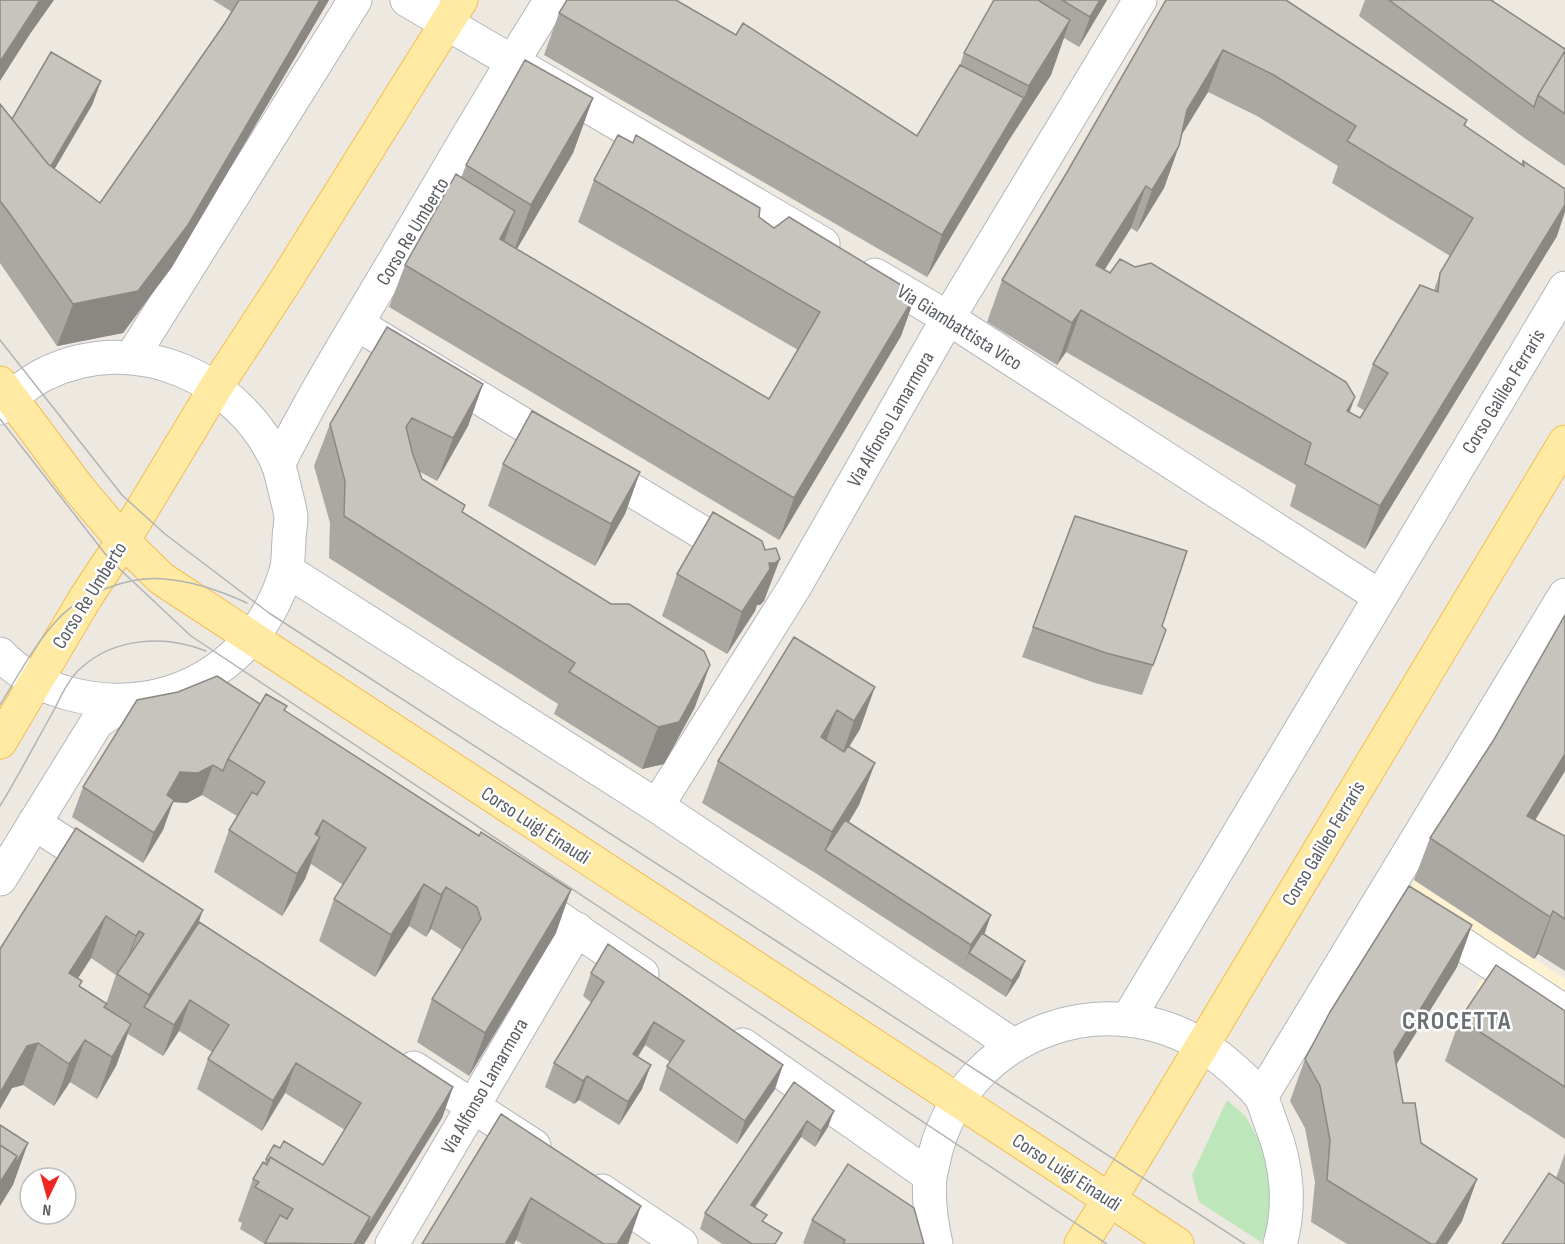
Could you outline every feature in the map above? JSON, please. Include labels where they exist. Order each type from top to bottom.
[{"type":"main road","name":"Corso Re Umberto","points":[[0,742],[86,597],[123,541],[216,387],[286,280],[454,11]]},
{"type":"main road","name":"Corso Luigi Einaudi","points":[[4,396],[123,541],[162,579],[1177,1244]]},
{"type":"main road","name":"Corso Galileo Ferraris","points":[[1081,1244],[1565,442]]},
{"type":"street","points":[[132,357],[355,0]]},
{"type":"street","name":"Via Giambattista Vico","points":[[407,0],[454,11],[512,61],[948,318],[1379,596]]},
{"type":"street","name":"Corso Re Umberto","points":[[278,465],[295,430],[357,324],[512,61],[551,0]]},
{"type":"street","name":"Via Alfonso Lamarmora","points":[[657,807],[777,578],[948,318],[1140,0]]},
{"type":"street","name":"Corso Galileo Ferraris","points":[[1128,1019],[1565,288]]},
{"type":"street","points":[[357,324],[777,578]]},
{"type":"street","points":[[0,654],[37,681],[63,692],[95,700],[128,701],[215,689],[229,661],[252,639],[269,613],[286,570],[291,516],[278,465],[252,421],[216,387],[178,369],[132,357],[88,360],[50,371],[4,396]]},
{"type":"street","points":[[286,570],[657,807],[1013,1045]]},
{"type":"street","points":[[1261,1097],[1565,595]]},
{"type":"street","points":[[0,879],[97,722],[128,701]]},
{"type":"street","points":[[34,823],[128,883]]},
{"type":"street","points":[[497,876],[664,990]]},
{"type":"street","points":[[1384,892],[1565,1012]]},
{"type":"street","name":"Via Alfonso Lamarmora","points":[[392,1244],[577,929]]},
{"type":"street","points":[[936,1244],[931,1219],[930,1176],[940,1134],[957,1100],[980,1072],[1013,1045],[1046,1029],[1085,1020],[1128,1019],[1167,1028],[1202,1044],[1232,1067],[1261,1097],[1281,1149],[1287,1190],[1289,1240]]},
{"type":"street","points":[[722,1030],[930,1176]]},
{"type":"street","points":[[388,1051],[681,1244]]},
{"type":"shaded area","points":[[1414,880],[1565,979],[1565,1048],[1476,989],[1483,977],[1397,924],[1408,908]]},
{"type":"green space","points":[[1227,1100],[1246,1117],[1266,1153],[1271,1191],[1268,1228],[1261,1242],[1199,1202],[1192,1175]]},
{"type":"building","points":[[0,0],[40,0],[0,62]]},
{"type":"building","points":[[239,0],[320,0],[188,225],[138,291],[73,304],[0,201],[0,104],[48,164],[100,203]]},
{"type":"building","points":[[567,0],[676,0],[736,35],[743,23],[917,136],[960,65],[1024,98],[942,235],[559,13]]},
{"type":"building","points":[[994,0],[1038,0],[1070,20],[1029,86],[964,53]]},
{"type":"building","points":[[1062,0],[1100,0],[1090,17]]},
{"type":"building","points":[[1166,0],[1286,0],[1467,120],[1464,125],[1524,166],[1523,161],[1565,189],[1565,205],[1380,506],[1305,464],[1311,443],[1081,310],[1072,323],[1002,280]],"holes":[[[1223,50],[1272,74],[1356,126],[1347,141],[1473,218],[1440,273],[1438,292],[1420,285],[1373,364],[1388,373],[1360,418],[1347,411],[1355,397],[1346,382],[1151,263],[1135,267],[1120,259],[1110,273],[1096,265],[1146,186],[1152,190],[1179,146],[1187,110]]]},
{"type":"building","points":[[1389,0],[1491,0],[1565,51],[1538,95],[1534,107]]},
{"type":"building","points":[[1565,51],[1565,114],[1538,95]]},
{"type":"building","points":[[51,52],[101,81],[51,166],[12,119]]},
{"type":"building","points":[[525,60],[593,98],[531,205],[466,165]]},
{"type":"building","points":[[618,135],[633,143],[636,135],[760,208],[759,217],[774,228],[789,217],[916,294],[794,498],[405,265],[456,174],[515,211],[500,239],[769,399],[820,312],[594,180]]},
{"type":"building","points":[[387,327],[483,384],[453,438],[412,418],[406,427],[422,479],[465,505],[462,512],[611,604],[629,604],[704,651],[710,665],[679,722],[658,727],[569,672],[575,663],[344,516],[345,481],[330,424]]},
{"type":"building","points":[[532,411],[640,472],[611,524],[503,464]]},
{"type":"building","points":[[713,512],[762,541],[765,550],[776,548],[780,559],[775,563],[769,563],[770,569],[742,612],[677,574]]},
{"type":"building","points":[[1075,516],[1187,551],[1162,626],[1166,630],[1153,665],[1106,653],[1033,627]]},
{"type":"building","points":[[1565,615],[1565,754],[1527,816],[1565,836],[1565,919],[1553,911],[1550,917],[1430,838],[1493,741]]},
{"type":"building","points":[[794,637],[875,687],[854,721],[837,710],[821,737],[844,752],[848,746],[875,763],[832,832],[718,761]]},
{"type":"building","points":[[217,676],[260,704],[223,771],[213,765],[198,773],[180,772],[167,795],[174,800],[154,833],[83,787],[137,700],[178,692]]},
{"type":"building","points":[[266,694],[287,706],[284,710],[287,712],[479,836],[481,832],[571,890],[485,1033],[432,999],[481,919],[477,907],[446,887],[441,895],[424,884],[391,935],[334,899],[366,848],[323,820],[315,834],[320,837],[297,874],[229,830],[252,792],[257,795],[265,782],[228,759]]},
{"type":"building","points":[[845,820],[991,915],[971,945],[825,850]]},
{"type":"building","points":[[76,828],[203,910],[149,995],[117,974],[144,934],[139,931],[136,936],[106,916],[69,973],[82,981],[79,986],[107,1004],[104,1007],[131,1024],[112,1057],[85,1040],[69,1064],[38,1043],[27,1046],[0,1093],[0,949]]},
{"type":"building","points":[[1409,886],[1472,925],[1394,1052],[1403,1103],[1415,1103],[1421,1143],[1477,1179],[1436,1244],[1431,1244],[1327,1180],[1330,1140],[1320,1086],[1305,1059],[1330,1012]]},
{"type":"building","points":[[199,922],[453,1087],[366,1229],[370,1217],[270,1157],[269,1161],[266,1159],[274,1145],[280,1148],[284,1141],[323,1165],[361,1103],[296,1063],[273,1101],[208,1059],[229,1025],[190,1000],[174,1025],[144,1007]]},
{"type":"building","points":[[982,933],[1025,961],[1012,981],[969,953]]},
{"type":"building","points":[[608,944],[783,1065],[745,1121],[667,1066],[684,1041],[654,1022],[633,1054],[651,1065],[628,1102],[587,1076],[583,1081],[554,1063],[604,982],[591,973]]},
{"type":"building","points":[[1496,965],[1565,1011],[1565,1087],[1460,1019]]},
{"type":"building","points":[[794,1082],[834,1111],[821,1131],[807,1121],[751,1205],[767,1215],[762,1221],[782,1233],[775,1244],[752,1244],[705,1213]]},
{"type":"building","points":[[501,1114],[641,1206],[617,1244],[604,1244],[531,1198],[505,1244],[422,1244]]},
{"type":"building","points":[[0,1125],[28,1143],[13,1168],[17,1156],[0,1145]]},
{"type":"building","points":[[0,1145],[17,1156],[0,1182]]},
{"type":"building","points":[[270,1157],[370,1217],[354,1244],[265,1243],[280,1215],[287,1219],[293,1209],[255,1187],[259,1182],[253,1179],[263,1162],[267,1165]]},
{"type":"building","points":[[848,1164],[914,1208],[924,1244],[843,1244],[845,1240],[812,1220]]},
{"type":"building","points":[[1549,1173],[1565,1184],[1565,1244],[1502,1244]]},
{"type":"tram line","points":[[0,340],[122,495],[165,534],[269,613],[1245,1244]]},
{"type":"tram line","points":[[0,419],[110,560],[191,636],[1107,1244]]},
{"type":"tram line","points":[[0,705],[35,649],[59,618],[81,601],[107,588],[136,580],[175,580],[207,587],[247,603]]},
{"type":"tram line","points":[[0,806],[69,682],[94,658],[109,650],[141,642],[174,643],[206,651]]},
{"type":"district","name":"CROCETTA","points":[[1457,1020]]}]
